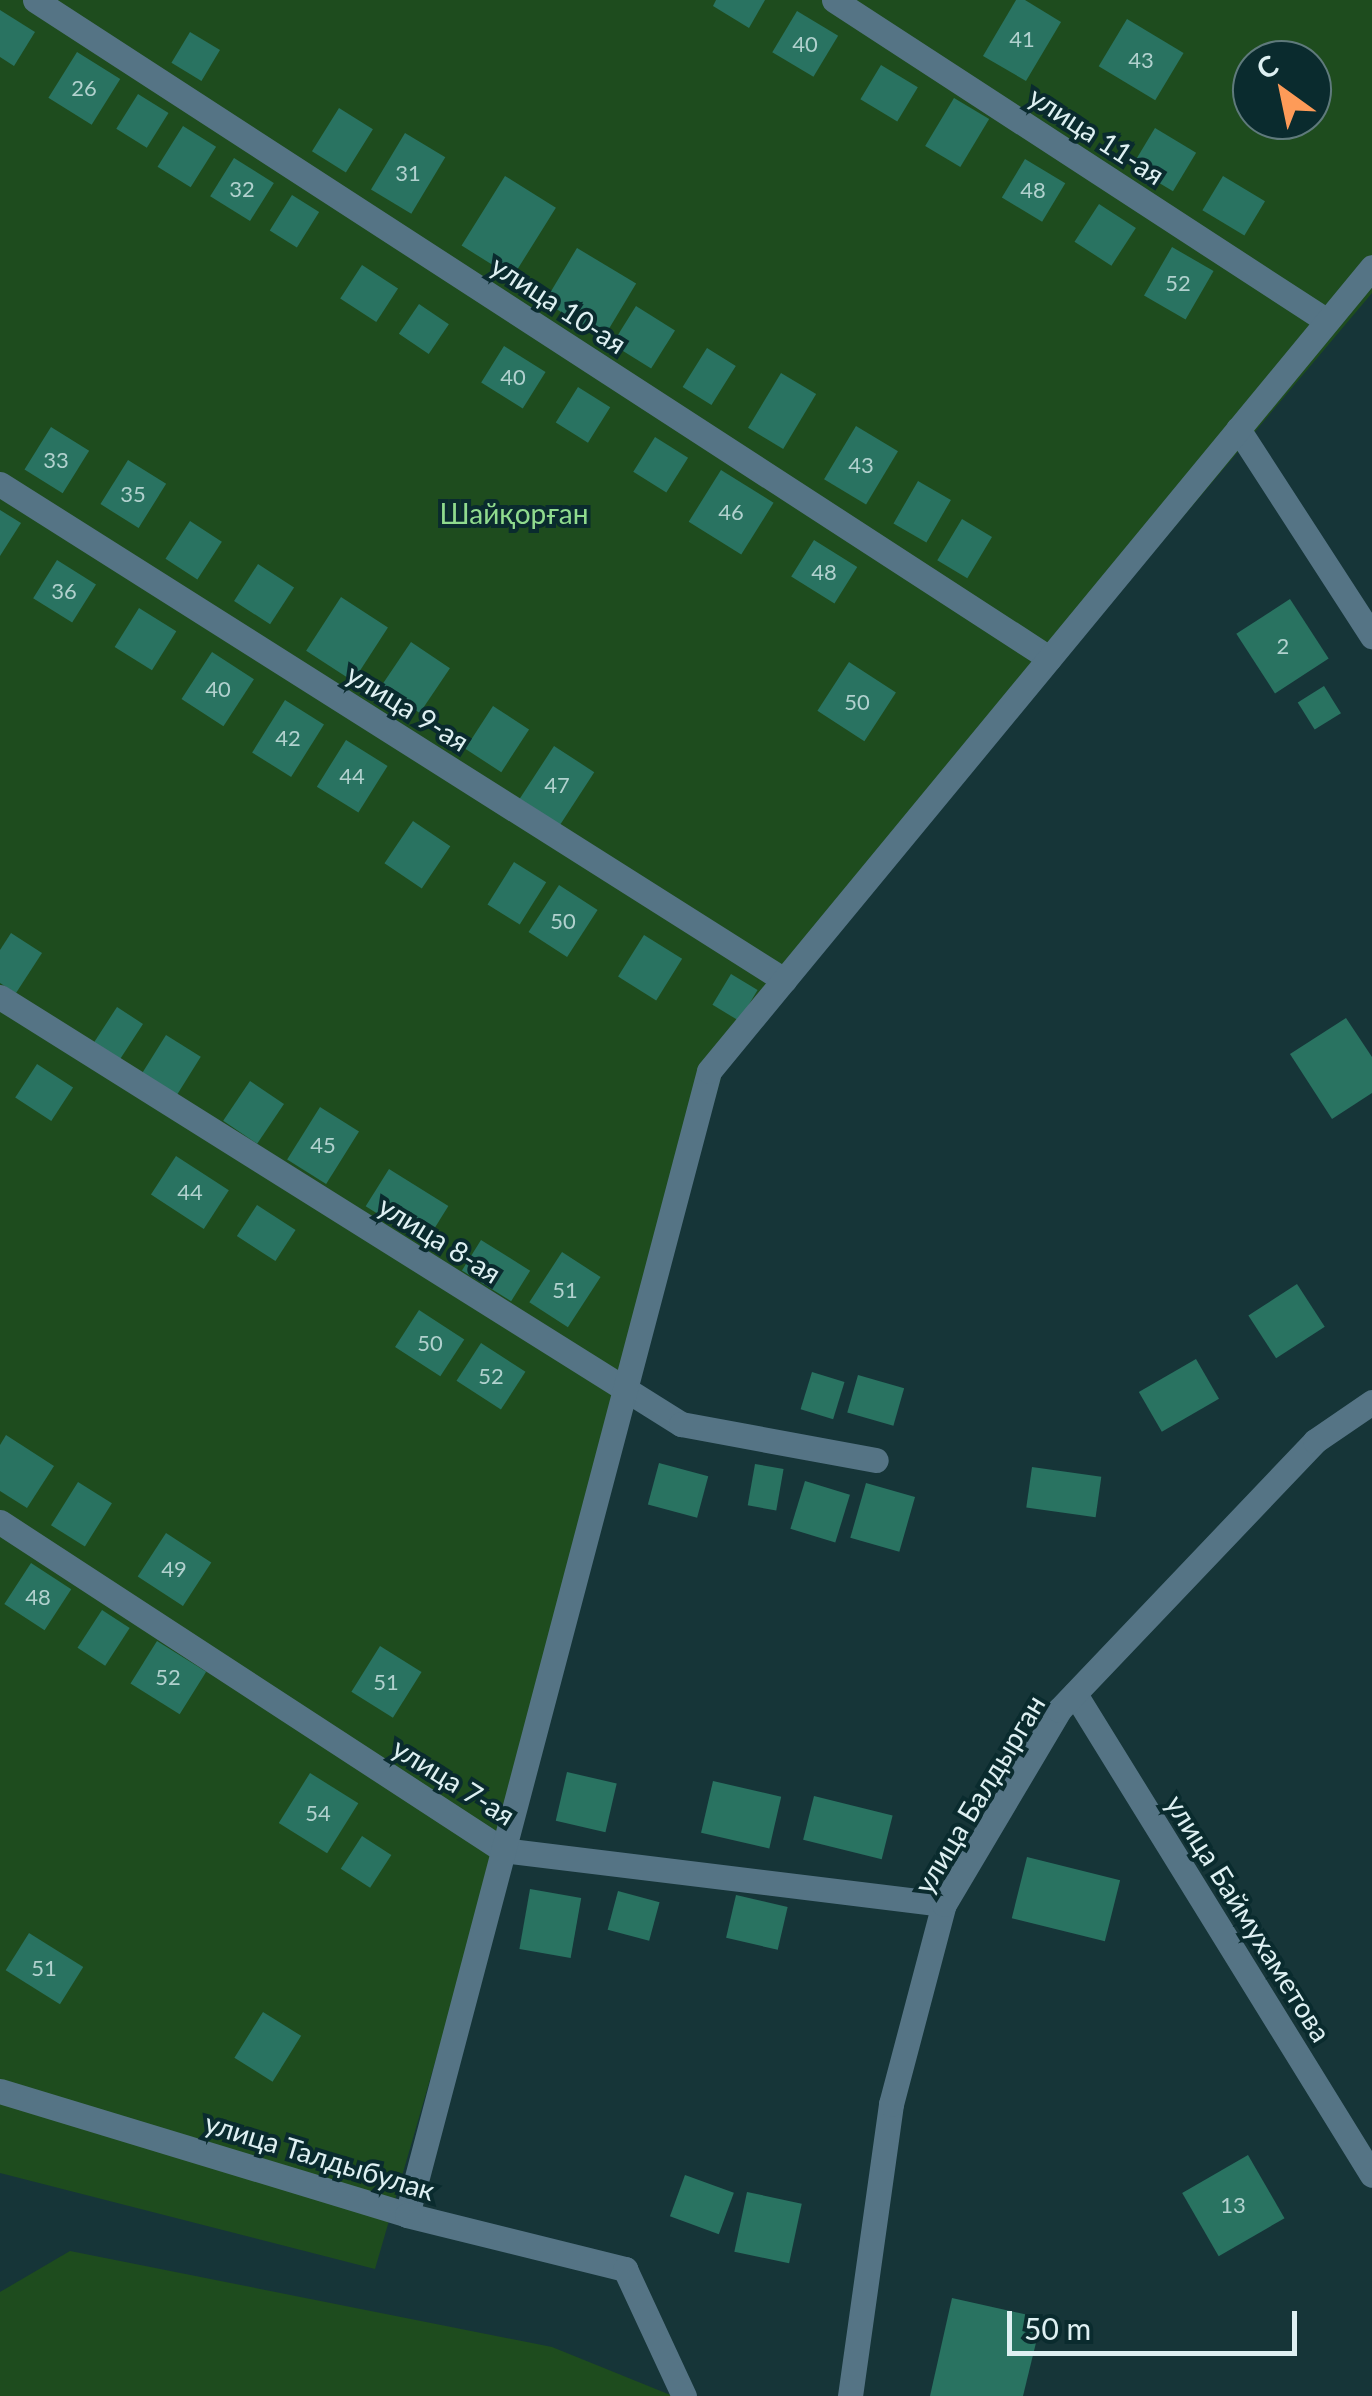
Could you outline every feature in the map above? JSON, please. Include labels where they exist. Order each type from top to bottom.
[{"type":"street","name":"улица 10-ая","points":[[36,0],[1049,658]]},
{"type":"street","name":"улица 11-ая","points":[[834,0],[1328,321]]},
{"type":"street","points":[[407,2215],[709,1071],[1372,267]]},
{"type":"street","points":[[1238,429],[1372,636]]},
{"type":"street","name":"улица 9-ая","points":[[0,484],[784,980]]},
{"type":"street","name":"улица 8-ая","points":[[0,997],[624,1392],[681,1424],[876,1460]]},
{"type":"street","name":"улица Балдырган","points":[[850,2396],[891,2104],[944,1904],[1059,1710],[1314,1441],[1372,1402]]},
{"type":"street","name":"улица 7-ая","points":[[0,1522],[503,1850],[944,1904]]},
{"type":"street","name":"улица Баймухаметова","points":[[1075,1694],[1372,2174]]},
{"type":"street","name":"улица Талдыбулак","points":[[0,2091],[407,2215],[625,2269],[684,2396]]},
{"type":"green space","name":"Шайқорған","points":[[0,0],[1372,0],[1372,293],[727,1057],[375,2269],[0,2173]]},
{"type":"green space","points":[[70,2251],[552,2347],[673,2396],[0,2396],[0,2292]]},
{"type":"building","points":[[716,0],[765,0],[749,28],[713,6]]},
{"type":"building","points":[[1016,0],[1025,0],[1061,22],[1026,81],[983,56]]},
{"type":"building","points":[[0,10],[35,32],[14,66],[0,57]]},
{"type":"building","points":[[797,11],[838,36],[813,77],[772,52]]},
{"type":"building","points":[[1127,19],[1184,53],[1155,100],[1099,66]]},
{"type":"building","points":[[190,32],[220,50],[201,81],[171,63]]},
{"type":"building","points":[[77,52],[120,79],[92,125],[48,98]]},
{"type":"building","points":[[881,65],[918,87],[897,121],[860,99]]},
{"type":"building","points":[[138,94],[169,113],[147,148],[116,129]]},
{"type":"building","points":[[954,98],[989,119],[960,167],[925,146]]},
{"type":"building","points":[[339,108],[373,129],[346,172],[312,151]]},
{"type":"building","points":[[183,126],[216,147],[191,187],[158,167]]},
{"type":"building","points":[[1155,128],[1196,153],[1173,191],[1132,167]]},
{"type":"building","points":[[405,133],[445,157],[411,214],[371,190]]},
{"type":"building","points":[[234,158],[274,183],[250,221],[210,196]]},
{"type":"building","points":[[1025,159],[1065,183],[1042,222],[1002,198]]},
{"type":"building","points":[[505,176],[556,208],[512,277],[462,246]]},
{"type":"building","points":[[1223,176],[1265,201],[1244,236],[1202,210]]},
{"type":"building","points":[[292,195],[319,212],[297,248],[270,231]]},
{"type":"building","points":[[1099,204],[1136,228],[1111,266],[1074,242]]},
{"type":"building","points":[[1172,247],[1214,271],[1186,319],[1144,295]]},
{"type":"building","points":[[577,248],[636,284],[604,338],[545,302]]},
{"type":"building","points":[[362,265],[398,288],[376,322],[340,299]]},
{"type":"building","points":[[419,304],[449,324],[429,354],[399,334]]},
{"type":"building","points":[[636,306],[675,330],[651,369],[612,344]]},
{"type":"building","points":[[504,346],[546,372],[523,408],[481,382]]},
{"type":"building","points":[[707,348],[736,366],[711,405],[683,387]]},
{"type":"building","points":[[781,373],[816,394],[783,449],[748,428]]},
{"type":"building","points":[[578,387],[610,407],[588,443],[556,423]]},
{"type":"building","points":[[856,426],[898,451],[866,504],[824,479]]},
{"type":"building","points":[[51,427],[89,451],[63,493],[25,469]]},
{"type":"building","points":[[655,437],[688,458],[666,492],[633,472]]},
{"type":"building","points":[[128,460],[166,484],[139,528],[100,504]]},
{"type":"building","points":[[721,470],[774,503],[741,555],[689,522]]},
{"type":"building","points":[[918,481],[951,500],[926,542],[894,523]]},
{"type":"building","points":[[0,510],[21,523],[0,556]]},
{"type":"building","points":[[962,519],[992,537],[967,578],[937,560]]},
{"type":"building","points":[[190,521],[222,542],[197,579],[165,559]]},
{"type":"building","points":[[814,540],[857,567],[834,603],[791,576]]},
{"type":"building","points":[[57,560],[96,584],[72,623],[33,598]]},
{"type":"building","points":[[258,564],[294,587],[270,624],[234,601]]},
{"type":"building","points":[[341,597],[388,627],[353,681],[306,651]]},
{"type":"building","points":[[1290,599],[1329,659],[1275,693],[1236,634]]},
{"type":"building","points":[[139,608],[176,631],[152,670],[115,647]]},
{"type":"building","points":[[411,642],[450,668],[420,713],[381,687]]},
{"type":"building","points":[[212,652],[254,679],[223,726],[182,699]]},
{"type":"building","points":[[849,662],[896,692],[864,741],[817,711]]},
{"type":"building","points":[[1324,686],[1341,713],[1315,730],[1298,702]]},
{"type":"building","points":[[285,700],[324,724],[291,777],[252,753]]},
{"type":"building","points":[[493,706],[529,729],[501,772],[465,749]]},
{"type":"building","points":[[346,740],[388,766],[358,813],[317,787]]},
{"type":"building","points":[[554,746],[594,772],[560,825],[520,799]]},
{"type":"building","points":[[413,821],[450,846],[422,888],[384,863]]},
{"type":"building","points":[[514,862],[546,882],[520,925],[488,904]]},
{"type":"building","points":[[559,885],[598,910],[567,957],[529,932]]},
{"type":"building","points":[[11,933],[42,953],[16,993],[0,983],[0,950]]},
{"type":"building","points":[[644,935],[682,959],[656,1000],[618,977]]},
{"type":"building","points":[[731,974],[758,990],[739,1021],[712,1005]]},
{"type":"building","points":[[117,1007],[143,1024],[120,1059],[94,1042]]},
{"type":"building","points":[[1346,1018],[1372,1057],[1372,1093],[1332,1119],[1290,1054]]},
{"type":"building","points":[[166,1035],[201,1057],[176,1096],[142,1074]]},
{"type":"building","points":[[37,1064],[73,1087],[51,1121],[15,1098]]},
{"type":"building","points":[[250,1081],[284,1104],[257,1144],[223,1121]]},
{"type":"building","points":[[320,1107],[359,1131],[326,1184],[287,1160]]},
{"type":"building","points":[[176,1156],[229,1190],[204,1229],[151,1195]]},
{"type":"building","points":[[389,1169],[448,1206],[425,1243],[366,1206]]},
{"type":"building","points":[[257,1205],[296,1230],[275,1261],[237,1236]]},
{"type":"building","points":[[481,1240],[530,1271],[511,1301],[462,1271]]},
{"type":"building","points":[[562,1252],[601,1277],[568,1327],[529,1302]]},
{"type":"building","points":[[1297,1284],[1325,1327],[1276,1358],[1248,1316]]},
{"type":"building","points":[[419,1310],[464,1339],[440,1376],[395,1347]]},
{"type":"building","points":[[481,1343],[525,1372],[501,1410],[456,1381]]},
{"type":"building","points":[[1196,1359],[1219,1399],[1162,1432],[1139,1392]]},
{"type":"building","points":[[812,1372],[845,1382],[833,1419],[801,1409]]},
{"type":"building","points":[[858,1375],[904,1388],[893,1426],[847,1412]]},
{"type":"building","points":[[6,1435],[54,1466],[27,1508],[0,1491],[0,1445]]},
{"type":"building","points":[[659,1463],[708,1476],[697,1518],[648,1505]]},
{"type":"building","points":[[755,1464],[784,1469],[776,1510],[748,1505]]},
{"type":"building","points":[[1032,1467],[1101,1477],[1096,1517],[1026,1508]]},
{"type":"building","points":[[805,1481],[850,1495],[835,1543],[790,1529]]},
{"type":"building","points":[[78,1482],[112,1503],[85,1546],[51,1525]]},
{"type":"building","points":[[866,1483],[915,1497],[899,1552],[850,1538]]},
{"type":"building","points":[[166,1533],[211,1562],[183,1606],[138,1577]]},
{"type":"building","points":[[31,1563],[71,1589],[45,1630],[4,1604]]},
{"type":"building","points":[[102,1610],[130,1628],[105,1666],[77,1648]]},
{"type":"building","points":[[157,1641],[206,1672],[180,1714],[131,1683]]},
{"type":"building","points":[[380,1646],[422,1672],[393,1718],[351,1692]]},
{"type":"building","points":[[567,1772],[617,1783],[605,1832],[556,1821]]},
{"type":"building","points":[[310,1773],[358,1803],[327,1853],[279,1823]]},
{"type":"building","points":[[713,1781],[781,1797],[769,1848],[701,1833]]},
{"type":"building","points":[[814,1796],[893,1816],[882,1859],[803,1840]]},
{"type":"building","points":[[362,1836],[391,1855],[370,1888],[341,1869]]},
{"type":"building","points":[[1027,1857],[1120,1880],[1105,1941],[1012,1918]]},
{"type":"building","points":[[530,1889],[581,1898],[571,1958],[519,1949]]},
{"type":"building","points":[[618,1891],[660,1902],[649,1941],[608,1930]]},
{"type":"building","points":[[736,1895],[788,1907],[778,1950],[726,1938]]},
{"type":"building","points":[[29,1933],[83,1967],[60,2004],[6,1970]]},
{"type":"building","points":[[263,2012],[301,2036],[273,2082],[234,2058]]},
{"type":"building","points":[[1248,2155],[1284,2218],[1219,2256],[1182,2193]]},
{"type":"building","points":[[685,2175],[734,2193],[719,2234],[670,2216]]},
{"type":"building","points":[[747,2192],[802,2204],[789,2263],[734,2252]]},
{"type":"building","points":[[952,2298],[1042,2318],[1023,2396],[930,2396]]}]
